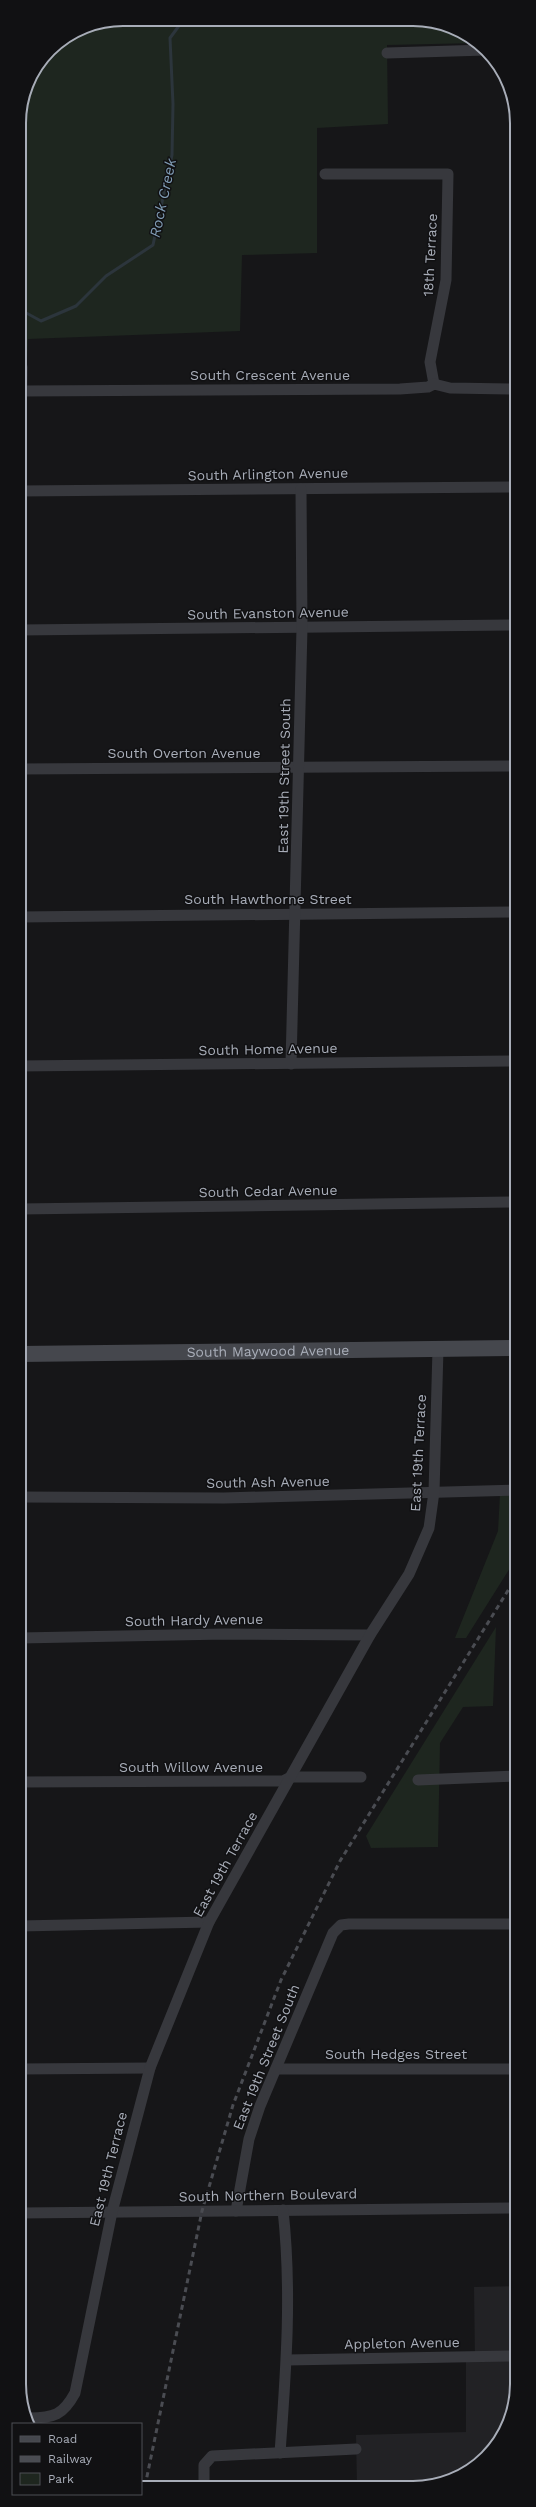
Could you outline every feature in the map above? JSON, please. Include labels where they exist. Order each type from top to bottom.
[{"type":"street","points":[[387,53],[477,50]]},
{"type":"street","name":"18th Terrace","points":[[325,174],[448,174],[446,280],[430,362],[434,384]]},
{"type":"street","name":"South Crescent Avenue","points":[[26,391],[400,389],[428,387],[434,384],[450,388],[510,389]]},
{"type":"street","name":"South Arlington Avenue","points":[[26,491],[510,487]]},
{"type":"street","name":"East 19th Street South","points":[[292,1064],[302,628],[301,488]]},
{"type":"street","name":"South Evanston Avenue","points":[[26,630],[510,625]]},
{"type":"street","name":"South Overton Avenue","points":[[26,769],[510,766]]},
{"type":"street","name":"South Hawthorne Street","points":[[26,917],[510,912]]},
{"type":"street","name":"South Home Avenue","points":[[26,1066],[510,1061]]},
{"type":"street","name":"South Cedar Avenue","points":[[26,1209],[510,1202]]},
{"type":"street","name":"East 19th Terrace","points":[[32,2418],[45,2417],[62,2412],[71,2401],[78,2384],[112,2212],[150,2068],[210,1922],[370,1635],[409,1574],[429,1528],[434,1492],[438,1348]]},
{"type":"street","name":"South Maywood Avenue","points":[[26,1354],[510,1348]]},
{"type":"street","name":"South Ash Avenue","points":[[26,1497],[224,1498],[510,1490]]},
{"type":"street","name":"South Hardy Avenue","points":[[26,1638],[225,1634],[370,1635]]},
{"type":"street","points":[[418,1780],[510,1776]]},
{"type":"street","name":"South Willow Avenue","points":[[26,1782],[283,1781],[291,1777],[361,1777]]},
{"type":"street","points":[[26,1926],[210,1922]]},
{"type":"street","name":"East 19th Street South","points":[[236,2211],[249,2139],[260,2106],[333,1933],[345,1925],[510,1924]]},
{"type":"street","points":[[26,2069],[150,2068]]},
{"type":"street","name":"South Hedges Street","points":[[276,2069],[510,2069]]},
{"type":"street","name":"South Northern Boulevard","points":[[26,2213],[510,2208]]},
{"type":"street","points":[[280,2453],[287,2360],[289,2263],[283,2210]]},
{"type":"street","name":"Appleton Avenue","points":[[287,2360],[510,2356]]},
{"type":"street","points":[[204,2481],[206,2461],[212,2456],[356,2449]]},
{"type":"shaded area","points":[[510,2286],[510,2391],[505,2415],[494,2438],[482,2453],[472,2461],[456,2471],[438,2478],[413,2481],[357,2481],[356,2435],[466,2432],[466,2361],[475,2361],[474,2287]]},
{"type":"green space","points":[[123,26],[420,26],[444,31],[468,43],[387,45],[388,124],[317,128],[317,253],[242,255],[240,331],[28,339],[27,360],[26,116],[31,92],[42,69],[54,54],[69,42],[98,29]]},
{"type":"green space","points":[[500,1494],[510,1494],[510,1568],[466,1638],[455,1638],[498,1531]]},
{"type":"green space","points":[[496,1627],[493,1706],[463,1707],[440,1743],[438,1847],[371,1848],[366,1836]]},
{"type":"waterway","name":"Rock Creek","points":[[26,313],[41,321],[76,306],[106,276],[153,245],[172,155],[173,104],[170,38],[179,26]]},
{"type":"railway","points":[[146,2481],[202,2211],[233,2105],[281,1980],[340,1861],[510,1587]]}]
